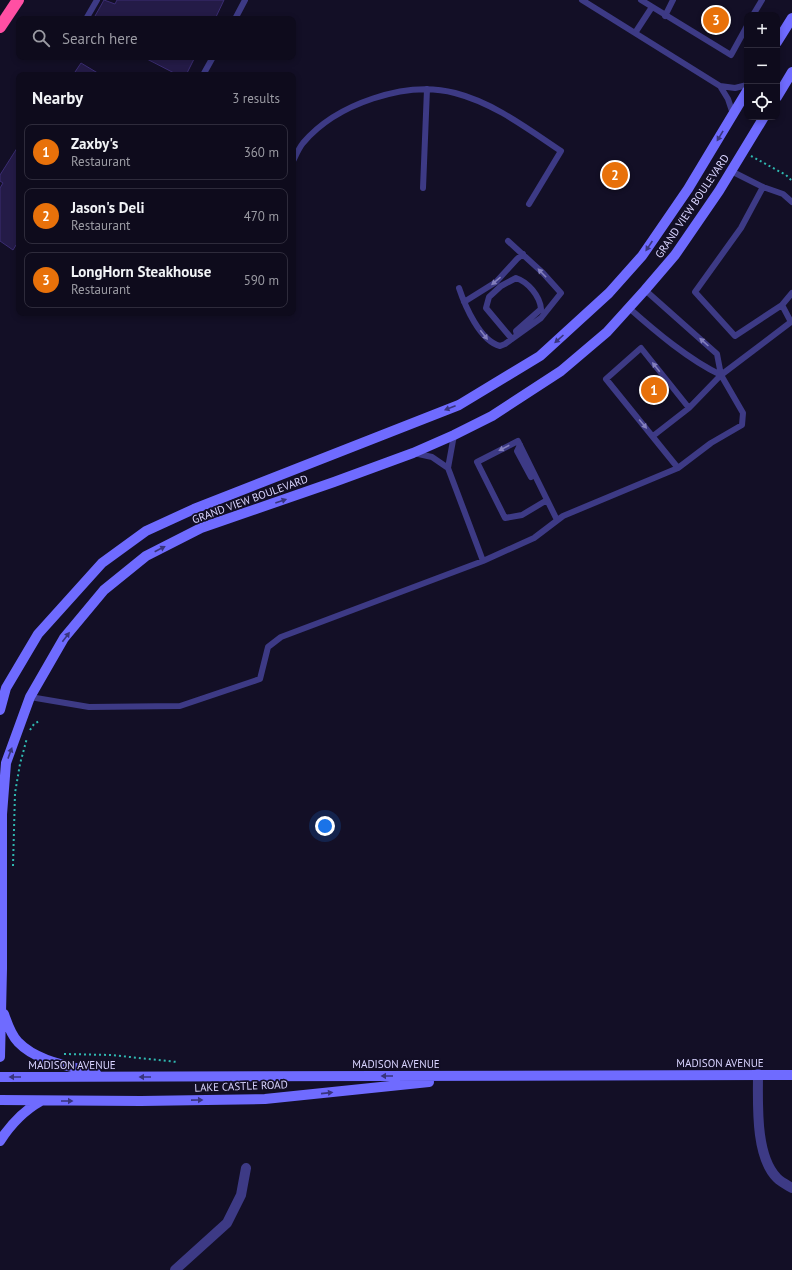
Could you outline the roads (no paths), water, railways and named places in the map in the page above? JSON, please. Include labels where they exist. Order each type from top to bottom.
[{"type":"highway","points":[[0,27],[18,0]]},
{"type":"main road","points":[[780,37],[792,18]]},
{"type":"main road","points":[[780,92],[792,72]]},
{"type":"main road","name":"GRAND VIEW BOULEVARD","points":[[0,710],[6,688],[38,634],[102,563],[146,531],[194,509],[459,405],[540,356],[609,293],[642,256],[688,189],[744,96]]},
{"type":"main road","name":"GRAND VIEW BOULEVARD","points":[[0,1057],[2,1007],[2,814],[6,763],[30,697],[64,638],[104,590],[146,556],[201,528],[413,453],[454,435],[492,416],[561,370],[607,332],[675,255],[731,171],[762,120]]},
{"type":"main road","points":[[2,1007],[10,1029],[17,1041],[29,1051],[54,1062],[109,1077]]},
{"type":"main road","name":"MADISON AVENUE","points":[[0,1077],[792,1075]]},
{"type":"main road","name":"LAKE CASTLE ROAD","points":[[0,1100],[265,1100],[482,1076]]},
{"type":"main road","points":[[0,1141],[16,1119],[28,1108],[42,1100]]},
{"type":"street","points":[[758,1074],[759,1126],[765,1156],[776,1177],[792,1188]]},
{"type":"street","points":[[175,1270],[227,1223],[241,1195],[246,1168]]},
{"type":"lane","points":[[88,16],[97,0]]},
{"type":"lane","points":[[237,16],[245,0]]},
{"type":"lane","points":[[582,0],[720,86],[735,88],[744,86]]},
{"type":"lane","points":[[641,0],[730,55],[744,31]]},
{"type":"lane","points":[[665,16],[673,0]]},
{"type":"lane","points":[[756,12],[762,0]]},
{"type":"lane","points":[[635,33],[652,7]]},
{"type":"lane","points":[[204,72],[211,60]]},
{"type":"lane","points":[[720,86],[728,99],[733,114]]},
{"type":"lane","points":[[423,188],[427,89]]},
{"type":"lane","points":[[296,156],[303,143],[325,122],[354,105],[390,93],[427,89],[455,93],[489,106],[514,120],[561,151],[529,204]]},
{"type":"lane","points":[[731,171],[763,187],[783,194],[792,202]]},
{"type":"lane","points":[[763,187],[741,228],[695,292],[735,336],[782,306],[792,293]]},
{"type":"lane","points":[[459,288],[469,314],[492,345],[500,346],[541,318],[561,293],[524,254],[508,241]]},
{"type":"lane","points":[[464,302],[496,282],[517,259],[524,254]]},
{"type":"lane","points":[[516,278],[524,281],[541,301],[541,309],[516,331],[515,337],[486,308],[489,297],[501,286],[516,278]]},
{"type":"lane","points":[[30,697],[89,707],[180,706],[260,679],[268,647],[281,637],[483,561],[534,538],[562,516],[678,468],[711,443],[742,424],[743,413],[721,375],[717,354],[645,290]]},
{"type":"lane","points":[[653,436],[690,408],[721,375],[791,322],[782,306]]},
{"type":"lane","points":[[629,308],[643,321],[703,366],[721,375]]},
{"type":"lane","points":[[678,468],[606,379],[641,348],[690,408]]},
{"type":"lane","points":[[454,435],[448,468],[483,561]]},
{"type":"lane","points":[[547,500],[522,515],[505,518],[477,462],[518,441],[557,520]]},
{"type":"lane","points":[[413,453],[432,457],[448,468]]},
{"type":"place","name":"LongHorn Steakhouse","points":[[716,20]]},
{"type":"place","name":"Jason's Deli","points":[[615,175]]},
{"type":"place","name":"Zaxby's","points":[[654,390]]}]
